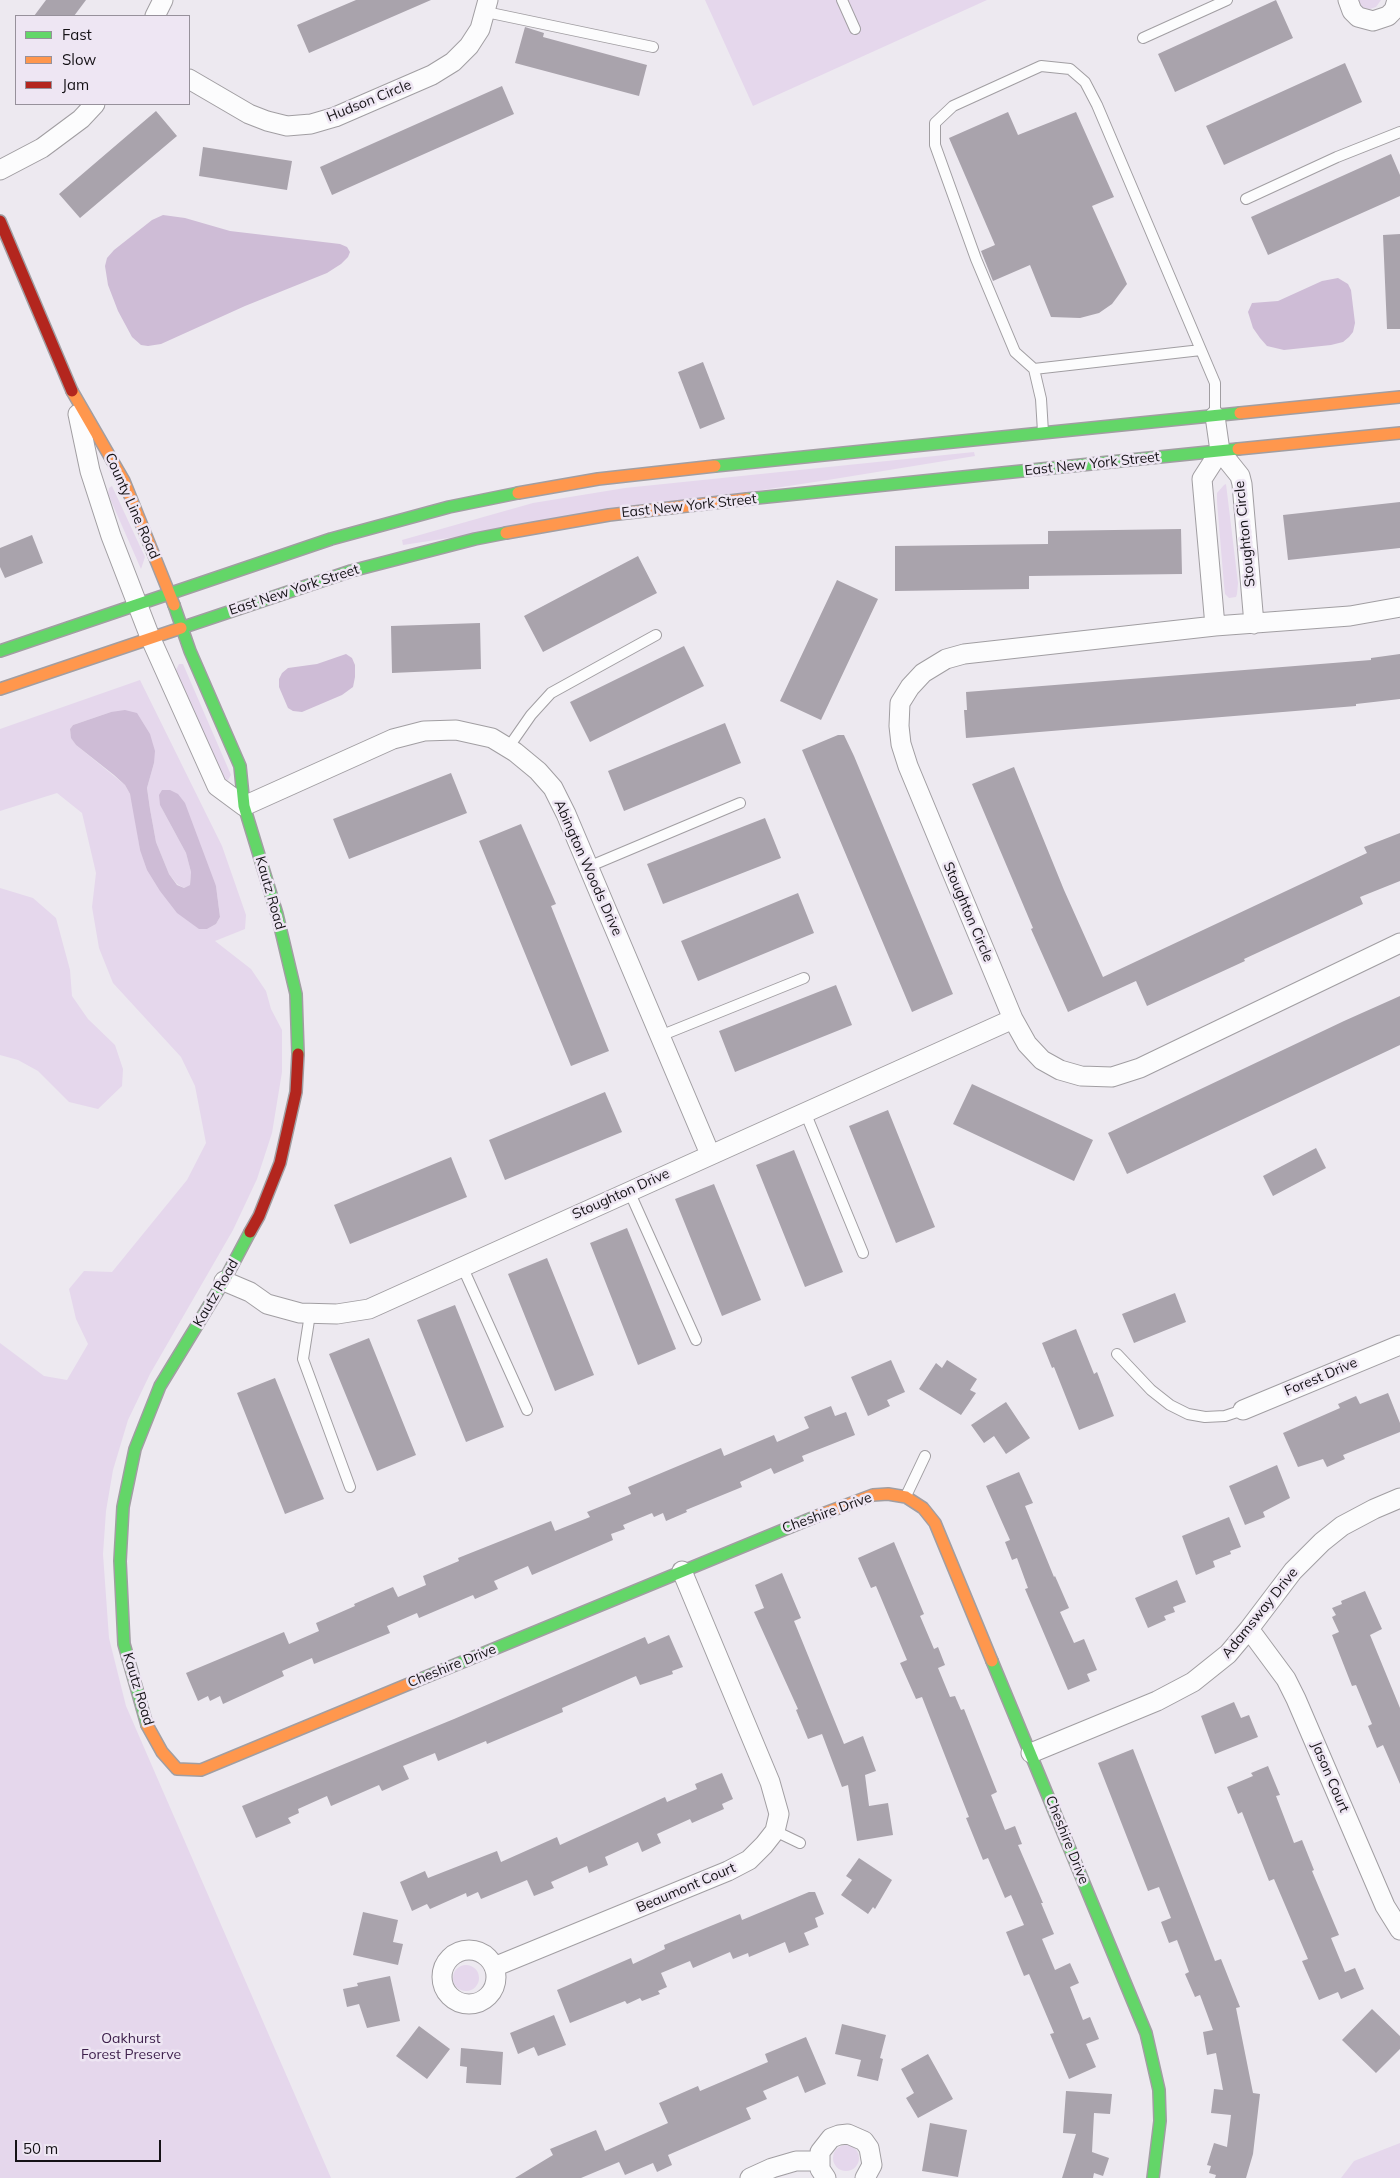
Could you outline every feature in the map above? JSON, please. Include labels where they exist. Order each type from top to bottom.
[{"type":"street","points":[[156,15],[163,0]]},
{"type":"street","points":[[1348,0],[1352,11],[1365,21],[1381,20],[1397,8]]},
{"type":"street","name":"Hudson Circle","points":[[190,80],[249,114],[267,121],[287,126],[310,124],[334,117],[432,74],[453,62],[469,46],[480,29],[487,6]]},
{"type":"street","points":[[0,170],[42,148],[81,119],[94,105]]},
{"type":"street","name":"County Line Road","points":[[0,221],[74,396],[124,482],[170,592]]},
{"type":"street","name":"County Line Road","points":[[74,396],[90,471],[100,506],[138,603]]},
{"type":"street","points":[[0,651],[170,592],[360,531],[449,507],[536,489],[672,470],[1400,397]]},
{"type":"street","points":[[1215,416],[1220,451],[1202,480],[1215,626]]},
{"type":"street","name":"East New York Street","points":[[0,689],[350,571],[475,539],[582,520],[680,506],[1400,433]]},
{"type":"street","name":"Stoughton Circle","points":[[1220,451],[1240,476],[1242,484],[1254,624]]},
{"type":"street","name":"Kautz Road","points":[[170,592],[181,627],[240,766],[244,806],[277,914],[289,961],[296,994],[299,1040],[296,1092],[280,1163],[259,1216],[224,1281],[160,1386],[135,1449],[123,1507],[120,1561],[124,1644],[136,1691],[150,1730],[162,1752],[177,1769]]},
{"type":"street","points":[[138,603],[150,637],[217,786],[244,806]]},
{"type":"street","name":"Stoughton Circle","points":[[1400,607],[1350,616],[1215,626],[964,654],[946,659],[923,673],[910,687],[900,703],[898,726],[908,766],[1013,1019],[1027,1044],[1042,1060],[1060,1070],[1081,1076],[1112,1076],[1140,1068],[1400,943]]},
{"type":"street","name":"Abington Woods Drive","points":[[244,806],[393,739],[424,730],[456,730],[492,738],[508,748],[538,771],[552,788],[566,814],[710,1154]]},
{"type":"street","name":"Stoughton Drive","points":[[224,1281],[250,1292],[267,1304],[300,1313],[338,1314],[369,1309],[1013,1019]]},
{"type":"street","name":"Forest Drive","points":[[1243,1410],[1400,1345]]},
{"type":"street","name":"Cheshire Drive","points":[[177,1769],[201,1770],[847,1503],[873,1495],[888,1494],[906,1497],[923,1508],[935,1523],[1146,2033],[1156,2070],[1160,2121],[1153,2178]]},
{"type":"street","name":"Adamsway Drive","points":[[1031,1753],[1177,1692],[1213,1668],[1250,1630],[1293,1571],[1322,1542],[1358,1518],[1400,1498]]},
{"type":"street","points":[[682,1571],[770,1782],[779,1814],[775,1831]]},
{"type":"street","name":"Jason Court","points":[[1250,1630],[1286,1679],[1385,1906],[1400,1930]]},
{"type":"street","name":"Beaumont Court","points":[[494,1967],[728,1871],[749,1860],[775,1831]]},
{"type":"street","points":[[750,2178],[772,2168],[796,2161],[822,2169],[820,2152],[831,2138],[839,2135],[856,2136],[864,2141],[872,2156],[872,2165],[865,2178]]},
{"type":"lane","points":[[842,0],[855,29]]},
{"type":"lane","points":[[1143,38],[1227,0]]},
{"type":"lane","points":[[487,6],[653,47]]},
{"type":"lane","points":[[1043,433],[1041,399],[1034,370],[1015,352],[976,259],[934,145],[935,123],[953,106],[1041,66],[1070,69],[1085,82],[1097,105],[1215,383],[1215,416]]},
{"type":"lane","points":[[1246,199],[1354,150],[1400,132]]},
{"type":"lane","points":[[1034,370],[1201,350]]},
{"type":"lane","points":[[508,748],[530,715],[551,692],[656,635]]},
{"type":"lane","points":[[588,867],[740,803]]},
{"type":"lane","points":[[660,1036],[804,978]]},
{"type":"lane","points":[[804,1112],[863,1253]]},
{"type":"lane","points":[[629,1191],[696,1340]]},
{"type":"lane","points":[[462,1266],[527,1410]]},
{"type":"lane","points":[[310,1314],[303,1359],[350,1486]]},
{"type":"lane","points":[[1117,1354],[1151,1390],[1170,1405],[1188,1414],[1205,1417],[1225,1416],[1243,1410]]},
{"type":"lane","points":[[906,1497],[925,1456]]},
{"type":"lane","points":[[775,1831],[800,1843]]},
{"type":"green space","points":[[705,0],[987,0],[753,106]]},
{"type":"green space","points":[[1356,0],[1381,0],[1376,7],[1370,9],[1363,8]]},
{"type":"green space","points":[[974,452],[975,456],[834,479],[403,545],[402,540],[533,503],[625,488]]},
{"type":"green space","points":[[1226,484],[1238,583],[1236,597],[1229,598],[1225,594],[1217,502],[1217,493]]},
{"type":"green space","points":[[112,486],[145,557],[141,569],[108,494],[109,488]]},
{"type":"green space","points":[[179,664],[183,664],[231,775],[228,780],[221,781],[175,672]]},
{"type":"green space","name":"Oakhurst Forest Preserve","points":[[140,680],[222,846],[246,915],[245,929],[215,941],[251,969],[266,991],[271,1009],[282,1030],[282,1072],[272,1133],[257,1179],[233,1230],[150,1374],[128,1420],[113,1470],[106,1511],[103,1554],[109,1638],[126,1706],[331,2178],[0,2178],[0,1343],[44,1376],[67,1380],[88,1344],[76,1319],[69,1289],[84,1271],[112,1272],[187,1180],[206,1143],[195,1086],[181,1057],[113,983],[99,948],[92,907],[96,873],[82,813],[57,793],[0,811],[0,729]],"holes":[[[111,712],[154,763],[147,788],[156,842],[169,874],[177,884],[184,888],[190,885],[191,872],[186,853],[160,805],[216,886],[220,917],[216,924],[207,929],[140,850],[133,805],[125,785],[76,745],[71,737],[70,729],[73,725]]]},
{"type":"green space","points":[[0,888],[33,898],[56,918],[70,970],[72,996],[88,1019],[115,1045],[123,1069],[122,1086],[98,1109],[69,1102],[38,1071],[18,1060],[0,1055]]},
{"type":"green space","points":[[466,1965],[475,1969],[479,1978],[475,1987],[466,1991],[457,1987],[453,1978],[457,1969]]},
{"type":"green space","points":[[1400,2143],[1400,2178],[1341,2178],[1354,2161]]},
{"type":"green space","points":[[846,2145],[855,2149],[859,2158],[855,2167],[846,2171],[837,2167],[833,2158],[837,2149]]},
{"type":"shaded area","points":[[163,215],[185,218],[230,231],[340,244],[347,247],[350,252],[341,264],[327,273],[245,306],[161,344],[141,345],[132,337],[118,311],[108,285],[105,266],[107,258],[114,250],[152,220]]},
{"type":"shaded area","points":[[1338,278],[1348,284],[1351,290],[1355,323],[1353,332],[1343,342],[1284,350],[1267,346],[1253,328],[1248,312],[1252,303],[1278,301],[1322,281]]},
{"type":"shaded area","points":[[346,654],[352,658],[355,665],[353,687],[342,695],[302,712],[293,711],[288,708],[279,687],[279,679],[282,673],[288,668],[317,664]]},
{"type":"shaded area","points":[[125,710],[137,713],[150,734],[155,751],[154,763],[147,788],[156,842],[169,874],[177,885],[184,888],[190,885],[191,872],[186,853],[160,805],[159,795],[162,790],[170,790],[178,794],[185,803],[216,886],[220,917],[216,924],[207,929],[199,929],[177,913],[147,870],[140,850],[130,794],[125,785],[76,745],[71,738],[70,729],[73,725],[111,712]]},
{"type":"building","points":[[46,0],[86,0],[75,15],[35,15]]},
{"type":"building","points":[[356,0],[431,0],[309,53],[297,25]]},
{"type":"building","points":[[1276,0],[1293,38],[1175,92],[1158,54]]},
{"type":"building","points":[[525,27],[544,33],[543,37],[647,65],[639,96],[515,63]]},
{"type":"building","points":[[1345,63],[1362,102],[1224,165],[1206,126]]},
{"type":"building","points":[[502,86],[514,114],[332,195],[320,167]]},
{"type":"building","points":[[156,111],[177,136],[80,218],[59,194]]},
{"type":"building","points":[[1008,112],[1018,135],[1076,112],[1114,197],[1092,206],[1127,284],[1112,304],[1099,313],[1080,318],[1051,317],[1030,265],[993,281],[981,251],[995,245],[949,138]]},
{"type":"building","points":[[203,147],[292,161],[287,190],[199,176]]},
{"type":"building","points":[[1391,154],[1400,175],[1400,196],[1268,255],[1251,217]]},
{"type":"building","points":[[1400,234],[1400,329],[1387,329],[1383,235]]},
{"type":"building","points":[[703,362],[725,419],[700,429],[678,372]]},
{"type":"building","points":[[1400,502],[1400,548],[1288,560],[1283,515]]},
{"type":"building","points":[[1181,529],[1182,574],[1029,576],[1029,589],[895,591],[895,546],[1048,544],[1048,531]]},
{"type":"building","points":[[32,535],[43,563],[5,578],[0,567],[0,548]]},
{"type":"building","points":[[638,556],[657,593],[543,652],[524,616]]},
{"type":"building","points":[[837,580],[878,599],[821,720],[780,701]]},
{"type":"building","points":[[480,623],[481,669],[392,673],[391,626]]},
{"type":"building","points":[[684,646],[704,686],[590,742],[570,702]]},
{"type":"building","points":[[1400,654],[1400,699],[1356,704],[1356,706],[966,738],[964,710],[967,710],[966,692],[1371,660],[1371,658]]},
{"type":"building","points":[[725,723],[741,763],[624,811],[608,771]]},
{"type":"building","points":[[838,735],[844,735],[854,756],[953,994],[912,1012],[802,750]]},
{"type":"building","points":[[1014,767],[1064,890],[1103,977],[1367,853],[1364,847],[1400,833],[1400,881],[1360,897],[1363,904],[1147,1006],[1136,981],[1068,1012],[1031,929],[1033,928],[972,784]]},
{"type":"building","points":[[451,773],[467,813],[349,859],[333,819]]},
{"type":"building","points":[[765,818],[781,858],[663,904],[647,864]]},
{"type":"building","points":[[521,824],[556,904],[551,906],[609,1051],[571,1066],[479,841]]},
{"type":"building","points":[[798,893],[814,933],[698,981],[681,941]]},
{"type":"building","points":[[836,985],[852,1025],[735,1072],[719,1031]]},
{"type":"building","points":[[1400,996],[1400,1045],[1127,1174],[1108,1133]]},
{"type":"building","points":[[972,1084],[1093,1140],[1074,1181],[953,1124]]},
{"type":"building","points":[[605,1092],[622,1132],[505,1180],[489,1140]]},
{"type":"building","points":[[888,1110],[935,1227],[896,1243],[849,1126]]},
{"type":"building","points":[[1316,1148],[1326,1168],[1273,1196],[1263,1176]]},
{"type":"building","points":[[794,1150],[843,1272],[805,1287],[756,1165]]},
{"type":"building","points":[[451,1157],[467,1197],[350,1244],[334,1205]]},
{"type":"building","points":[[714,1184],[761,1300],[722,1316],[675,1199]]},
{"type":"building","points":[[627,1228],[676,1349],[638,1365],[590,1243]]},
{"type":"building","points":[[547,1258],[594,1375],[555,1391],[508,1274]]},
{"type":"building","points":[[1175,1293],[1186,1322],[1134,1343],[1122,1314]]},
{"type":"building","points":[[455,1305],[504,1427],[466,1442],[417,1320]]},
{"type":"building","points":[[1076,1329],[1094,1374],[1097,1372],[1114,1416],[1079,1430],[1054,1367],[1052,1368],[1042,1343]]},
{"type":"building","points":[[369,1338],[416,1455],[377,1471],[329,1354]]},
{"type":"building","points":[[891,1360],[905,1392],[887,1400],[890,1406],[868,1416],[851,1377]]},
{"type":"building","points":[[947,1360],[977,1379],[970,1390],[976,1393],[961,1415],[919,1389],[936,1363],[942,1368]]},
{"type":"building","points":[[275,1378],[324,1499],[285,1514],[237,1393]]},
{"type":"building","points":[[1388,1393],[1400,1423],[1400,1432],[1343,1455],[1345,1459],[1327,1467],[1323,1459],[1298,1467],[1283,1433],[1340,1408],[1338,1404],[1356,1396],[1360,1404]]},
{"type":"building","points":[[1006,1402],[1030,1438],[1006,1454],[994,1436],[984,1443],[971,1425]]},
{"type":"building","points":[[831,1406],[835,1416],[846,1412],[855,1435],[802,1456],[804,1461],[774,1474],[771,1468],[740,1482],[742,1487],[686,1510],[687,1512],[666,1521],[663,1513],[654,1517],[652,1513],[623,1525],[625,1529],[611,1534],[613,1540],[532,1575],[528,1566],[494,1581],[498,1589],[475,1599],[473,1595],[419,1618],[417,1613],[387,1626],[390,1633],[314,1664],[312,1658],[282,1671],[284,1676],[223,1704],[220,1696],[210,1701],[208,1696],[198,1701],[186,1673],[284,1632],[289,1644],[319,1631],[316,1623],[355,1606],[354,1604],[393,1587],[398,1597],[426,1585],[423,1576],[459,1561],[458,1558],[551,1521],[555,1531],[590,1517],[587,1512],[631,1494],[628,1487],[721,1448],[724,1456],[774,1435],[777,1442],[809,1428],[804,1417]]},
{"type":"building","points":[[1277,1465],[1290,1498],[1263,1512],[1265,1517],[1245,1525],[1229,1486]]},
{"type":"building","points":[[1019,1472],[1033,1503],[1025,1506],[1069,1608],[1060,1612],[1074,1643],[1084,1639],[1097,1670],[1087,1674],[1090,1681],[1068,1690],[1025,1589],[1028,1588],[1017,1558],[1012,1560],[1005,1542],[1010,1540],[986,1486]]},
{"type":"building","points":[[1229,1517],[1241,1547],[1230,1551],[1231,1554],[1213,1561],[1215,1567],[1196,1575],[1182,1536]]},
{"type":"building","points":[[894,1542],[924,1614],[920,1616],[934,1649],[938,1647],[945,1665],[938,1668],[950,1697],[955,1696],[961,1710],[964,1709],[997,1792],[991,1795],[1005,1830],[1015,1826],[1022,1844],[1018,1845],[1054,1934],[1042,1939],[1055,1970],[1070,1963],[1079,1983],[1070,1987],[1083,2020],[1090,2017],[1099,2039],[1086,2044],[1096,2067],[1069,2079],[1050,2034],[1054,2033],[1029,1974],[1024,1976],[1006,1932],[1024,1925],[1011,1895],[1005,1898],[988,1858],[983,1860],[966,1818],[969,1817],[922,1697],[916,1699],[900,1663],[907,1660],[876,1586],[871,1588],[858,1558]]},
{"type":"building","points":[[782,1573],[801,1618],[794,1621],[844,1744],[863,1736],[876,1771],[865,1775],[869,1806],[888,1803],[893,1835],[857,1841],[848,1785],[842,1787],[822,1734],[808,1739],[796,1710],[798,1709],[754,1612],[764,1608],[755,1585]]},
{"type":"building","points":[[1177,1580],[1186,1602],[1173,1607],[1175,1612],[1164,1616],[1166,1620],[1148,1628],[1135,1598]]},
{"type":"building","points":[[1365,1591],[1382,1629],[1370,1635],[1400,1708],[1400,1784],[1383,1745],[1377,1748],[1368,1726],[1372,1724],[1356,1685],[1352,1686],[1332,1635],[1339,1632],[1332,1617],[1336,1615],[1332,1608],[1342,1604],[1341,1601]]},
{"type":"building","points":[[669,1635],[683,1667],[672,1671],[673,1674],[640,1685],[636,1676],[562,1708],[563,1712],[487,1744],[486,1741],[438,1761],[435,1753],[403,1766],[409,1779],[382,1791],[379,1785],[331,1806],[327,1796],[298,1809],[299,1813],[288,1818],[291,1823],[256,1838],[242,1806],[454,1719],[645,1637],[648,1644]]},
{"type":"building","points":[[1234,1702],[1241,1718],[1249,1715],[1258,1737],[1215,1754],[1201,1716]]},
{"type":"building","points":[[1133,1749],[1215,1961],[1221,1959],[1240,2007],[1236,2008],[1253,2093],[1260,2094],[1253,2154],[1246,2178],[1215,2178],[1216,2175],[1209,2173],[1211,2166],[1207,2165],[1214,2143],[1227,2147],[1231,2115],[1211,2113],[1214,2089],[1223,2090],[1216,2053],[1207,2055],[1203,2032],[1213,2030],[1200,1995],[1195,1997],[1185,1974],[1189,1972],[1177,1940],[1169,1943],[1161,1922],[1171,1918],[1159,1887],[1148,1891],[1098,1763]]},
{"type":"building","points":[[1268,1766],[1280,1795],[1276,1796],[1294,1843],[1302,1840],[1314,1870],[1312,1871],[1339,1935],[1331,1938],[1345,1972],[1355,1968],[1364,1989],[1341,1999],[1338,1992],[1319,2000],[1302,1961],[1308,1959],[1274,1879],[1269,1881],[1242,1812],[1238,1814],[1227,1787],[1253,1776],[1251,1773]]},
{"type":"building","points":[[722,1773],[733,1799],[722,1804],[724,1809],[692,1823],[690,1819],[657,1834],[661,1843],[642,1852],[638,1842],[605,1857],[608,1865],[589,1873],[587,1866],[551,1882],[554,1888],[534,1896],[527,1880],[481,1899],[478,1892],[467,1897],[466,1893],[430,1909],[427,1904],[412,1911],[400,1882],[425,1871],[428,1878],[497,1851],[501,1862],[557,1837],[560,1845],[665,1797],[667,1802],[697,1789],[695,1784]]},
{"type":"building","points":[[859,1858],[892,1880],[875,1909],[873,1907],[868,1914],[841,1895],[852,1880],[846,1876]]},
{"type":"building","points":[[809,1892],[815,1892],[824,1914],[815,1918],[818,1927],[804,1933],[809,1945],[789,1953],[785,1942],[749,1957],[748,1953],[733,1959],[730,1952],[693,1968],[690,1961],[661,1973],[667,1987],[658,1991],[660,1994],[642,2001],[640,1998],[627,2004],[625,2001],[570,2023],[557,1990],[631,1958],[633,1964],[665,1949],[664,1945],[740,1914],[742,1920]]},
{"type":"building","points":[[363,1912],[398,1920],[393,1942],[403,1944],[398,1965],[353,1955]]},
{"type":"building","points":[[390,1976],[400,2021],[367,2028],[359,2004],[347,2007],[343,1989],[358,1986],[357,1983]]},
{"type":"building","points":[[1372,2009],[1400,2036],[1400,2049],[1376,2073],[1342,2040]]},
{"type":"building","points":[[554,2015],[566,2045],[538,2056],[534,2047],[518,2054],[510,2033]]},
{"type":"building","points":[[842,2024],[886,2035],[880,2058],[883,2059],[878,2081],[857,2076],[861,2060],[835,2054]]},
{"type":"building","points":[[419,2026],[450,2049],[427,2079],[396,2056]]},
{"type":"building","points":[[806,2037],[826,2084],[805,2093],[798,2076],[763,2091],[767,2099],[746,2108],[751,2119],[668,2155],[672,2165],[657,2172],[653,2163],[625,2175],[619,2162],[581,2178],[515,2178],[553,2155],[550,2149],[596,2130],[605,2151],[668,2123],[659,2103],[698,2086],[700,2091],[768,2062],[765,2054]]},
{"type":"building","points":[[461,2048],[503,2052],[501,2085],[466,2083],[467,2067],[460,2066]]},
{"type":"building","points":[[928,2054],[953,2099],[918,2118],[906,2098],[914,2093],[901,2069]]},
{"type":"building","points":[[1066,2091],[1112,2094],[1110,2114],[1094,2113],[1092,2152],[1109,2158],[1103,2176],[1094,2173],[1093,2178],[1062,2178],[1076,2134],[1063,2133]]},
{"type":"building","points":[[930,2123],[967,2130],[958,2177],[922,2171]]},
{"type":"traffic: fast","points":[[715,466],[1240,413]]},
{"type":"traffic: fast","points":[[747,499],[1238,449]]},
{"type":"traffic: fast","points":[[0,651],[331,539],[449,507],[518,493]]},
{"type":"traffic: fast","points":[[181,628],[351,571],[475,539],[506,533]]},
{"type":"traffic: fast","points":[[174,605],[190,651],[240,766],[244,806],[277,914],[296,994],[298,1054]]},
{"type":"traffic: fast","points":[[147,1725],[124,1644],[120,1561],[123,1507],[135,1449],[160,1386],[224,1281],[250,1232]]},
{"type":"traffic: fast","points":[[416,1681],[817,1516]]},
{"type":"traffic: fast","points":[[992,1661],[1146,2033],[1159,2090],[1160,2121],[1153,2178]]},
{"type":"traffic: slow","points":[[72,391],[124,481],[174,605]]},
{"type":"traffic: slow","points":[[1240,413],[1400,397]]},
{"type":"traffic: slow","points":[[1238,449],[1400,433]]},
{"type":"traffic: slow","points":[[518,493],[598,479],[715,466]]},
{"type":"traffic: slow","points":[[506,533],[609,515],[747,499]]},
{"type":"traffic: slow","points":[[0,689],[181,628]]},
{"type":"traffic: slow","points":[[817,1516],[873,1495],[888,1494],[906,1497],[923,1508],[935,1523],[992,1661]]},
{"type":"traffic: slow","points":[[147,1725],[162,1752],[177,1769],[201,1770],[416,1681]]},
{"type":"traffic: jam","points":[[0,221],[72,391]]},
{"type":"traffic: jam","points":[[250,1232],[259,1216],[280,1163],[296,1092],[298,1054]]}]
